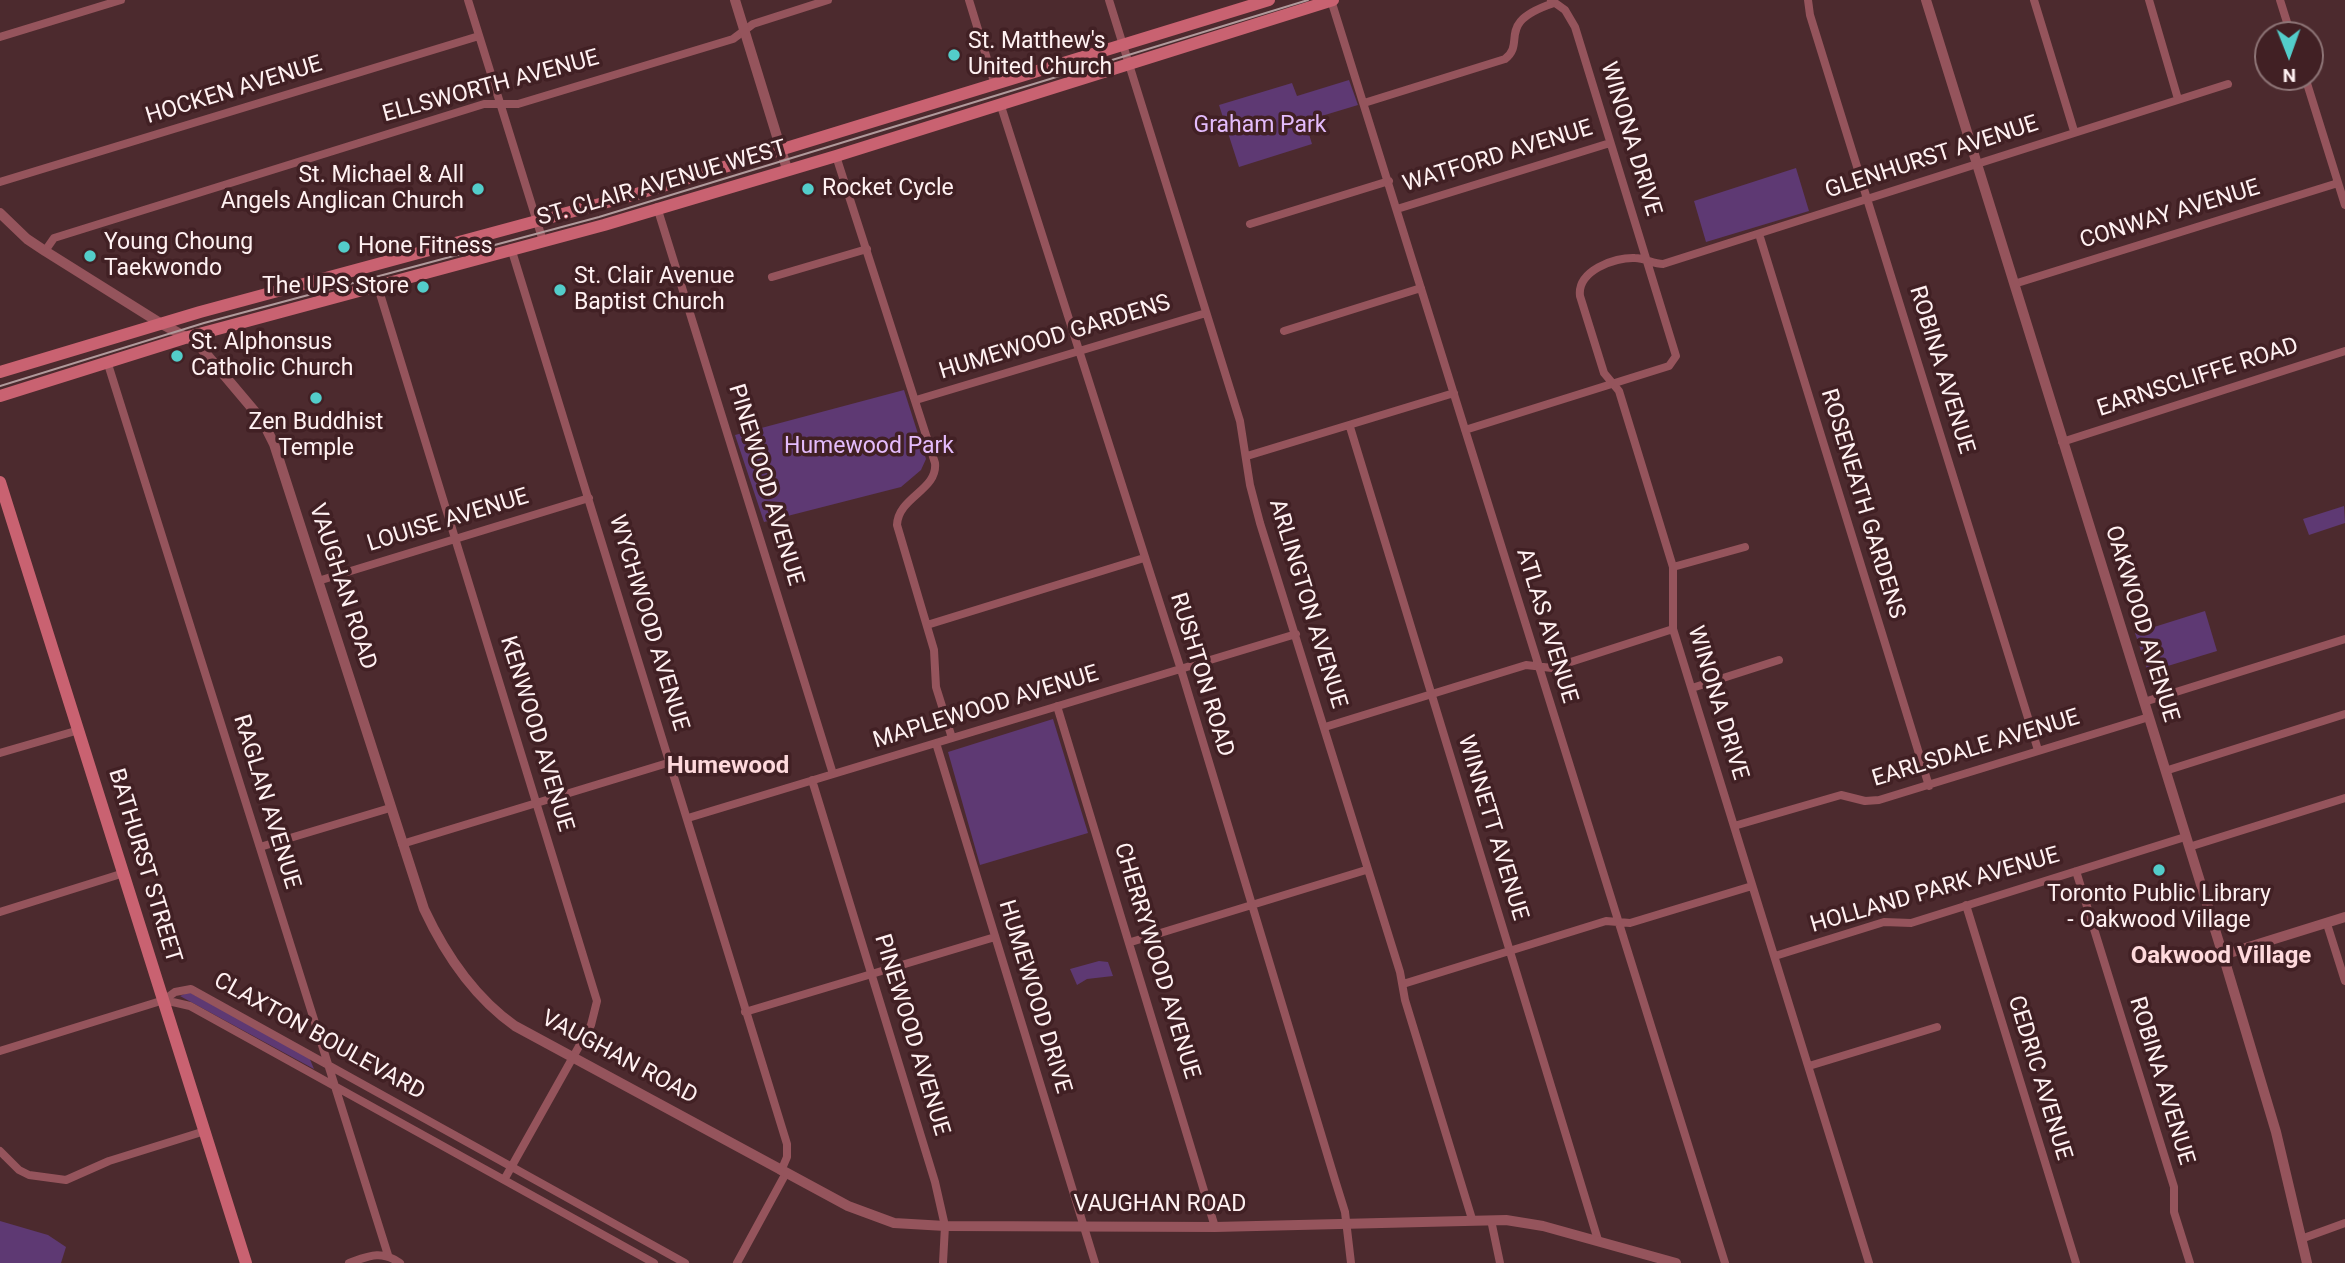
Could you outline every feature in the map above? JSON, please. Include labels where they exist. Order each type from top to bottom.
[{"type":"main road","name":"ST. CLAIR AVENUE WEST","points":[[0,396],[107,360],[377,284],[543,241],[836,156],[1332,0]]},
{"type":"main road","name":"ST. CLAIR AVENUE WEST","points":[[0,372],[160,323],[644,191],[1262,1]]},
{"type":"main road","name":"BATHURST STREET","points":[[0,482],[246,1263]]},
{"type":"street","points":[[0,37],[121,0]]},
{"type":"street","points":[[468,0],[543,241]]},
{"type":"street","points":[[734,0],[787,169]]},
{"type":"street","name":"ELLSWORTH AVENUE","points":[[45,251],[54,238],[77,230],[471,108],[500,103],[518,104],[733,39],[753,24],[828,0]]},
{"type":"street","points":[[969,0],[995,85]]},
{"type":"street","name":"ARLINGTON AVENUE","points":[[1110,0],[1240,421],[1250,485],[1472,1219]]},
{"type":"street","name":"ATLAS AVENUE","points":[[1332,0],[1726,1263]]},
{"type":"street","name":"ROBINA AVENUE","points":[[1808,0],[1810,15],[2038,750]]},
{"type":"street","name":"OAKWOOD AVENUE","points":[[1926,0],[2223,955],[2276,1132],[2307,1263]]},
{"type":"street","points":[[2034,0],[2074,131]]},
{"type":"street","points":[[2149,0],[2178,99]]},
{"type":"street","points":[[2280,0],[2287,21]]},
{"type":"street","points":[[1364,103],[1505,59],[1511,54],[1515,28],[1521,19],[1553,2]]},
{"type":"street","name":"WINONA DRIVE","points":[[1553,2],[1565,10],[1575,27],[1676,356],[1669,366],[1614,384],[1619,391],[1673,567],[1672,629],[1869,1263]]},
{"type":"street","name":"HOCKEN AVENUE","points":[[0,182],[479,36]]},
{"type":"street","name":"GLENHURST AVENUE","points":[[1614,384],[1604,373],[1579,287],[1591,271],[1632,258],[1663,264],[2228,84]]},
{"type":"street","points":[[2309,91],[2345,205]]},
{"type":"street","name":"RUSHTON ROAD","points":[[1000,103],[1180,669],[1339,1191],[1351,1263]]},
{"type":"street","name":"WATFORD AVENUE","points":[[1397,209],[1610,143]]},
{"type":"street","points":[[836,156],[936,467],[932,478],[902,508],[897,524],[935,654],[936,687],[952,738]]},
{"type":"street","points":[[1250,224],[1389,181]]},
{"type":"street","name":"CONWAY AVENUE","points":[[2014,284],[2338,183]]},
{"type":"street","name":"PINEWOOD AVENUE","points":[[657,207],[833,774]]},
{"type":"street","name":"VAUGHAN ROAD","points":[[0,213],[27,239],[45,251],[160,323],[197,342],[267,429],[402,845],[434,930],[477,993],[497,1014],[515,1026],[848,1206],[881,1219],[910,1225],[1215,1227],[1472,1219],[1543,1226],[1598,1240],[1634,1256],[1676,1263]]},
{"type":"street","name":"ROSENEATH GARDENS","points":[[1759,234],[1928,786]]},
{"type":"street","name":"WYCHWOOD AVENUE","points":[[511,248],[787,1144],[784,1172]]},
{"type":"street","points":[[772,277],[867,249]]},
{"type":"street","name":"KENWOOD AVENUE","points":[[377,284],[597,1001],[595,1015],[504,1180]]},
{"type":"street","points":[[1284,331],[1421,288]]},
{"type":"street","name":"HUMEWOOD GARDENS","points":[[916,400],[1206,313]]},
{"type":"street","name":"EARNSCLIFFE ROAD","points":[[2062,442],[2345,351]]},
{"type":"street","name":"RAGLAN AVENUE","points":[[107,360],[388,1255]]},
{"type":"street","points":[[1465,430],[1614,384]]},
{"type":"street","points":[[1247,456],[1350,427],[1454,393]]},
{"type":"street","name":"WINNETT AVENUE","points":[[1350,427],[1598,1240]]},
{"type":"street","name":"LOUISE AVENUE","points":[[318,581],[589,498]]},
{"type":"street","points":[[1673,567],[1745,547]]},
{"type":"street","points":[[927,625],[1144,558]]},
{"type":"street","points":[[1325,727],[1526,665],[1552,668],[1672,629]]},
{"type":"street","name":"MAPLEWOOD AVENUE","points":[[688,818],[1296,634]]},
{"type":"street","points":[[2144,702],[2345,639]]},
{"type":"street","points":[[1692,688],[1779,660]]},
{"type":"street","name":"CHERRYWOOD AVENUE","points":[[1058,706],[1215,1227]]},
{"type":"street","points":[[2165,771],[2345,714]]},
{"type":"street","name":"EARLSDALE AVENUE","points":[[1734,826],[1841,795],[1875,801],[2148,717]]},
{"type":"street","points":[[0,753],[79,730]]},
{"type":"street","name":"HUMEWOOD DRIVE","points":[[936,743],[1095,1263]]},
{"type":"street","points":[[402,845],[671,762]]},
{"type":"street","name":"PINEWOOD AVENUE","points":[[812,780],[873,973],[945,1226],[943,1263]]},
{"type":"street","name":"HOLLAND PARK AVENUE","points":[[1774,956],[1884,922],[1908,923],[2076,871],[2345,798]]},
{"type":"street","points":[[260,847],[390,808]]},
{"type":"street","points":[[1130,942],[1366,870]]},
{"type":"street","name":"ROBINA AVENUE","points":[[2076,871],[2174,1187],[2174,1212],[2190,1263]]},
{"type":"street","points":[[0,912],[124,873]]},
{"type":"street","points":[[1403,984],[1606,921],[1630,923],[1752,886]]},
{"type":"street","name":"CEDRIC AVENUE","points":[[1966,905],[2076,1263]]},
{"type":"street","points":[[2223,955],[2345,917]]},
{"type":"street","points":[[2327,924],[2345,981]]},
{"type":"street","points":[[745,1012],[995,937]]},
{"type":"street","name":"CLAXTON BOULEVARD","points":[[164,1000],[175,992],[191,989],[512,1165],[684,1263]]},
{"type":"street","points":[[0,1051],[164,1000]]},
{"type":"street","name":"CLAXTON BOULEVARD","points":[[164,1000],[190,1006],[654,1263]]},
{"type":"street","points":[[1809,1066],[1937,1027]]},
{"type":"street","points":[[0,1151],[19,1170],[29,1175],[66,1180],[109,1161],[205,1131]]},
{"type":"street","points":[[737,1263],[784,1172]]},
{"type":"street","points":[[1491,1220],[1500,1263]]},
{"type":"street","points":[[2301,1239],[2345,1223]]},
{"type":"street","points":[[349,1263],[377,1254],[388,1255],[400,1263]]},
{"type":"green space","name":"Graham Park","points":[[1349,80],[1358,105],[1305,121],[1312,144],[1239,167],[1219,105],[1292,83],[1297,96]]},
{"type":"green space","points":[[1796,168],[1809,211],[1706,242],[1694,201]]},
{"type":"green space","name":"Humewood Park","points":[[904,390],[926,459],[921,470],[901,487],[764,522],[735,435]]},
{"type":"green space","points":[[2344,506],[2345,523],[2309,535],[2303,519]]},
{"type":"green space","points":[[2205,611],[2217,651],[2148,672],[2135,633]]},
{"type":"green space","points":[[1053,719],[1088,833],[980,865],[948,752]]},
{"type":"green space","points":[[1099,961],[1108,962],[1113,976],[1087,979],[1077,985],[1070,969]]},
{"type":"green space","points":[[189,992],[309,1057],[314,1069],[180,996]]},
{"type":"green space","points":[[0,1221],[48,1235],[66,1247],[61,1263],[0,1263]]},
{"type":"tram line","points":[[0,386],[204,323],[599,217],[1308,0]]},
{"type":"place","name":"St. Matthew's United Church","points":[[954,55]]},
{"type":"place","name":"St. Michael & All Angels Anglican Church","points":[[478,189]]},
{"type":"place","name":"Rocket Cycle","points":[[808,189]]},
{"type":"place","name":"Hone Fitness","points":[[344,247]]},
{"type":"place","name":"Young Choung Taekwondo","points":[[90,256]]},
{"type":"place","name":"The UPS Store","points":[[423,287]]},
{"type":"place","name":"St. Clair Avenue Baptist Church","points":[[560,290]]},
{"type":"place","name":"St. Alphonsus Catholic Church","points":[[177,356]]},
{"type":"place","name":"Zen Buddhist Temple","points":[[316,398]]},
{"type":"place","name":"Toronto Public Library - Oakwood Village","points":[[2159,870]]},
{"type":"district","name":"Humewood","points":[[728,767]]},
{"type":"district","name":"Oakwood Village","points":[[2221,957]]}]
